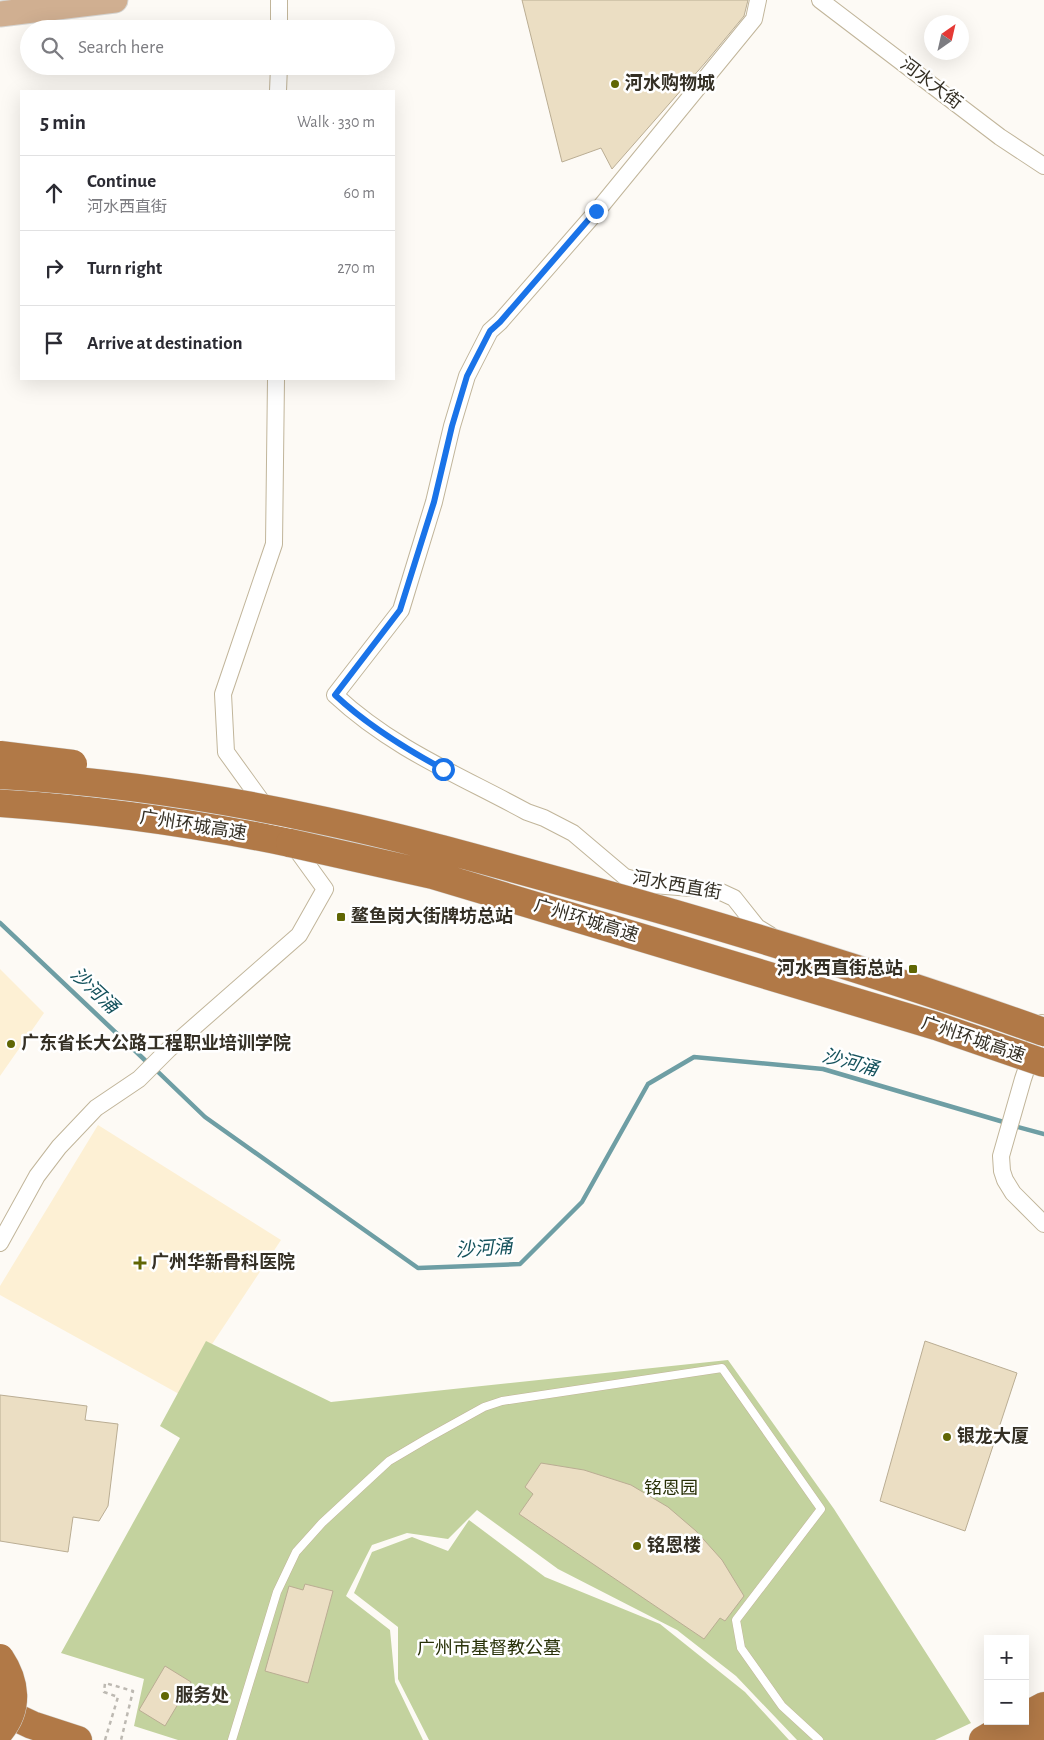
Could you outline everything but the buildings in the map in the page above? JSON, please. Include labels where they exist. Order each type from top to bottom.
[{"type":"highway","points":[[0,755],[108,770],[311,818]]},
{"type":"highway","name":"广州环城高速","points":[[0,775],[68,780],[216,800],[311,818],[475,858],[695,919],[949,998],[1044,1032]]},
{"type":"highway","name":"广州环城高速","points":[[0,803],[145,817],[240,832],[433,875],[936,1026],[1044,1064]]},
{"type":"highway","points":[[0,821],[227,835],[290,843]]},
{"type":"highway","points":[[0,1658],[14,1688],[14,1699],[12,1710],[0,1731]]},
{"type":"highway","points":[[0,1682],[32,1725]]},
{"type":"highway","points":[[1029,1714],[1044,1706]]},
{"type":"highway","points":[[0,1710],[32,1725],[78,1740]]},
{"type":"highway","points":[[982,1740],[1009,1725]]},
{"type":"highway","points":[[1017,1740],[1044,1728]]},
{"type":"main road","points":[[0,14],[115,0]]},
{"type":"street","points":[[279,0],[279,20]]},
{"type":"street","name":"河水西直街","points":[[758,0],[754,20],[596,211],[500,322],[490,331],[467,376],[452,426],[434,502],[400,610],[335,695],[357,716],[426,760],[527,812],[544,818],[573,833],[625,877],[653,885],[721,892],[734,898],[757,927],[777,939],[802,943],[1044,1018]]},
{"type":"street","name":"河水大街","points":[[820,0],[1000,137],[1044,166]]},
{"type":"street","points":[[278,90],[279,75]]},
{"type":"street","points":[[0,1243],[37,1176],[59,1147],[96,1108],[139,1079],[169,1049],[299,934],[325,889],[226,752],[223,694],[274,544],[276,380]]},
{"type":"street","points":[[1044,1018],[1012,1114],[1001,1156],[1005,1180],[1013,1193],[1044,1224]]},
{"type":"lane","points":[[232,1740],[277,1592],[296,1552],[322,1523],[389,1462],[428,1438],[484,1408],[502,1401],[722,1368],[821,1509],[736,1620],[741,1648],[782,1706],[819,1740]]},
{"type":"path","points":[[105,1740],[118,1697],[104,1692],[105,1683],[133,1691],[121,1740]]},
{"type":"shaded area","name":"广东省长大公路工程职业培训学院","points":[[0,969],[44,1013],[0,1076]]},
{"type":"shaded area","name":"广州华新骨科医院","points":[[98,1125],[281,1240],[179,1394],[0,1295],[0,1286]]},
{"type":"green space","name":"铭恩园","points":[[206,1341],[331,1402],[728,1360],[834,1509],[971,1723],[935,1740],[797,1740],[736,1676],[677,1630],[558,1569],[477,1510],[448,1539],[407,1533],[372,1545],[346,1596],[390,1630],[395,1682],[423,1740],[178,1740],[134,1726],[144,1679],[61,1653],[180,1438],[160,1426]]},
{"type":"green space","name":"广州市基督教公墓","points":[[469,1520],[545,1577],[660,1624],[745,1692],[789,1740],[429,1740],[398,1679],[398,1627],[354,1593],[372,1552],[412,1537],[448,1551]]},
{"type":"waterway","name":"沙河涌","points":[[0,923],[149,1064]]},
{"type":"waterway","name":"沙河涌","points":[[155,1069],[205,1117],[418,1268],[520,1264],[582,1202],[648,1084],[694,1057],[823,1069],[1007,1123]]},
{"type":"waterway","name":"沙河涌","points":[[1014,1126],[1044,1134]]},
{"type":"place","name":"河水购物城","points":[[615,84]]},
{"type":"place","name":"鳌鱼岗大街牌坊总站","points":[[341,917]]},
{"type":"place","name":"河水西直街总站","points":[[913,969]]},
{"type":"place","name":"广东省长大公路工程职业培训学院","points":[[11,1044]]},
{"type":"place","name":"广州华新骨科医院","points":[[140,1263]]},
{"type":"place","name":"银龙大厦","points":[[947,1437]]},
{"type":"place","name":"铭恩楼","points":[[637,1546]]},
{"type":"place","name":"服务处","points":[[165,1696]]},
{"type":"route","points":[[443,769],[402,746],[357,716],[335,695],[400,610],[434,502],[452,426],[467,376],[480,349],[490,331],[500,322],[596,211]]}]
